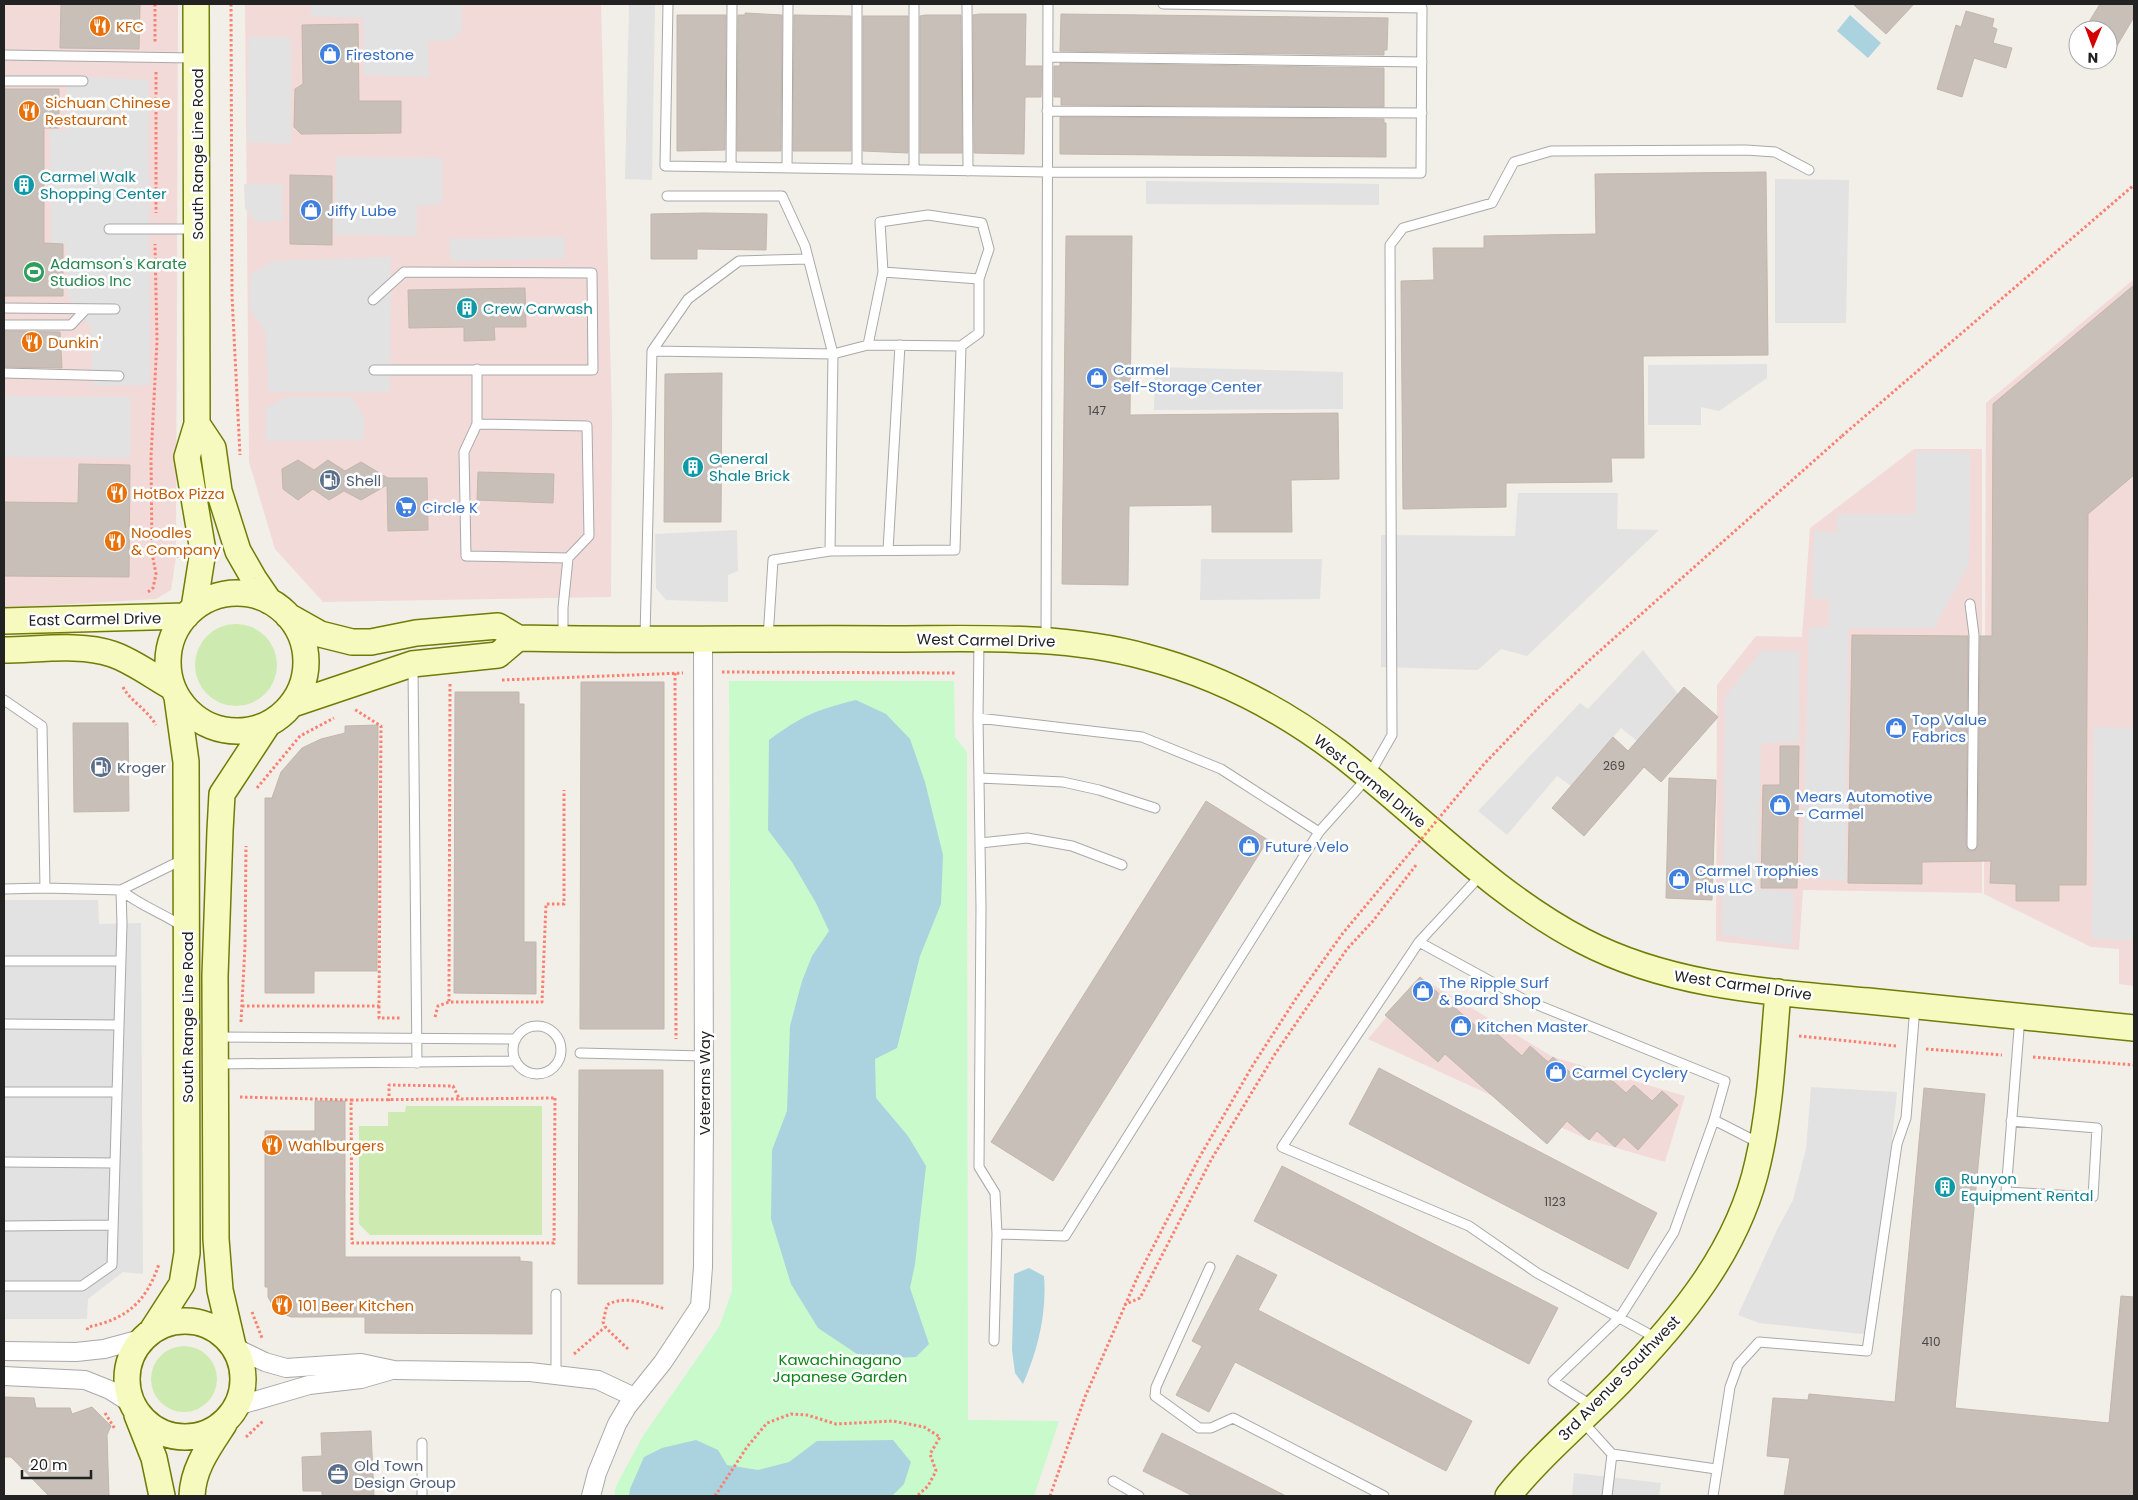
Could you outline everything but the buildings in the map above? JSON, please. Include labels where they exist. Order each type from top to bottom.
[{"type":"street","name":"South Range Line Road","points":[[190,612],[203,551],[187,457],[197,424],[196,4]]},
{"type":"street","points":[[197,424],[213,448],[219,491],[238,551],[301,636],[306,659],[304,683],[293,704],[268,724],[248,731],[227,731],[207,725],[190,713],[175,692],[168,668],[169,650],[175,632],[190,612],[211,598],[230,594],[250,594],[279,608]]},
{"type":"street","name":"West Carmel Drive","points":[[279,608],[320,634],[352,642],[371,642],[416,633],[498,626],[518,638],[1046,641],[1096,645],[1145,656],[1228,686],[1274,710],[1338,752],[1482,873],[1544,919],[1617,958],[1678,977],[1778,992],[2134,1028]]},
{"type":"street","name":"East Carmel Drive","points":[[4,621],[190,612]]},
{"type":"street","points":[[293,704],[412,664],[498,655],[518,638]]},
{"type":"street","name":"Veterans Way","points":[[591,1496],[610,1438],[634,1398],[663,1362],[700,1306],[703,1266],[704,1056],[703,639]]},
{"type":"street","name":"East Carmel Drive","points":[[4,650],[79,649],[111,653],[134,663],[175,692]]},
{"type":"street","name":"South Range Line Road","points":[[147,1334],[182,1284],[187,1253],[186,762],[175,692]]},
{"type":"street","name":"South Range Line Road","points":[[234,1347],[224,1312],[217,1272],[215,966],[222,794],[268,724]]},
{"type":"street","name":"3rd Avenue Southwest","points":[[1508,1496],[1527,1472],[1660,1340],[1702,1287],[1729,1241],[1746,1201],[1761,1144],[1778,992]]},
{"type":"street","points":[[4,1351],[76,1352],[104,1349],[147,1334],[170,1322],[188,1320],[206,1324],[221,1332],[240,1357],[243,1375],[241,1394],[232,1412],[200,1462],[192,1485],[192,1496]]},
{"type":"street","points":[[147,1334],[128,1363],[126,1377],[134,1407],[154,1458],[162,1496]]},
{"type":"street","points":[[234,1347],[265,1362],[286,1368],[361,1363],[394,1370],[490,1370],[556,1375],[598,1380],[634,1398]]},
{"type":"street","points":[[4,1376],[85,1380],[110,1390],[134,1407],[145,1422],[157,1430],[179,1437],[202,1435],[215,1429],[232,1412],[309,1385],[361,1379],[394,1370]]},
{"type":"lane","points":[[668,4],[665,166],[1047,172],[1422,173],[1422,8],[1163,4]]},
{"type":"lane","points":[[731,167],[732,4]]},
{"type":"lane","points":[[787,168],[788,4]]},
{"type":"lane","points":[[857,4],[857,169]]},
{"type":"lane","points":[[914,4],[914,170]]},
{"type":"lane","points":[[967,4],[968,171]]},
{"type":"lane","points":[[1046,641],[1048,4]]},
{"type":"lane","points":[[4,55],[196,58]]},
{"type":"lane","points":[[1048,57],[1422,62]]},
{"type":"lane","points":[[4,81],[83,81]]},
{"type":"lane","points":[[1048,111],[1422,113]]},
{"type":"lane","points":[[997,1234],[1065,1236],[1319,832],[1368,777],[1392,735],[1390,245],[1403,228],[1492,203],[1514,162],[1551,151],[1746,150],[1775,152],[1809,170]]},
{"type":"lane","points":[[667,196],[782,196],[805,246],[833,354],[830,550]]},
{"type":"lane","points":[[652,351],[833,354],[868,345],[961,346],[978,333],[980,279],[989,249],[982,223],[928,215],[880,222],[883,272],[868,345]]},
{"type":"lane","points":[[109,230],[197,229]]},
{"type":"lane","points":[[645,639],[652,351],[688,299],[740,261],[808,259]]},
{"type":"lane","points":[[373,300],[404,272],[592,272],[593,370],[374,370]]},
{"type":"lane","points":[[883,272],[980,279]]},
{"type":"lane","points":[[4,308],[115,309]]},
{"type":"lane","points":[[4,325],[71,325],[86,309]]},
{"type":"lane","points":[[888,550],[900,345]]},
{"type":"lane","points":[[768,638],[773,560],[830,550],[955,550],[961,346]]},
{"type":"lane","points":[[477,369],[477,424],[464,452],[466,556],[568,558]]},
{"type":"lane","points":[[4,373],[119,376]]},
{"type":"lane","points":[[477,424],[587,426],[589,536],[568,558],[562,608],[563,639]]},
{"type":"lane","points":[[1970,604],[1974,635],[1972,845]]},
{"type":"lane","points":[[979,640],[981,1047],[979,1167],[995,1193],[997,1234],[994,1340]]},
{"type":"lane","points":[[412,664],[414,690],[417,1063]]},
{"type":"lane","points":[[4,700],[42,726],[45,888]]},
{"type":"lane","points":[[978,718],[1142,737],[1221,769],[1319,832]]},
{"type":"lane","points":[[979,778],[1063,782],[1100,790],[1155,808]]},
{"type":"lane","points":[[980,842],[1027,838],[1072,846],[1122,865]]},
{"type":"lane","points":[[4,889],[121,890],[187,858]]},
{"type":"lane","points":[[1482,873],[1419,942],[1282,1147],[1469,1226],[1537,1273],[1660,1340]]},
{"type":"lane","points":[[121,890],[136,902],[165,915],[187,930]]},
{"type":"lane","points":[[4,1286],[82,1286],[112,1265],[121,961],[121,890]]},
{"type":"lane","points":[[1419,942],[1523,999],[1725,1081],[1714,1120],[1674,1232],[1620,1317],[1553,1381],[1587,1414],[1612,1454],[1607,1496]]},
{"type":"lane","points":[[4,961],[121,961]]},
{"type":"lane","points":[[1713,1496],[1730,1386],[1738,1365],[1759,1342],[1867,1351],[1896,1144],[1906,1118],[1915,1006]]},
{"type":"lane","points":[[2011,1121],[2097,1128],[2092,1197],[2006,1192],[2011,1121],[2016,1056],[2020,1016]]},
{"type":"lane","points":[[4,1024],[119,1025]]},
{"type":"lane","points":[[540,1026],[554,1033],[561,1047],[558,1062],[546,1072],[532,1073],[524,1070],[516,1061],[513,1050],[516,1039],[524,1029],[540,1026]]},
{"type":"lane","points":[[215,1037],[516,1039]]},
{"type":"lane","points":[[580,1053],[704,1056]]},
{"type":"lane","points":[[215,1064],[516,1061]]},
{"type":"lane","points":[[4,1092],[117,1092]]},
{"type":"lane","points":[[1714,1120],[1761,1144]]},
{"type":"lane","points":[[4,1162],[115,1163]]},
{"type":"lane","points":[[4,1226],[113,1225]]},
{"type":"lane","points":[[1210,1267],[1156,1387],[1155,1396],[1199,1428],[1211,1428],[1233,1418],[1384,1496]]},
{"type":"lane","points":[[556,1294],[556,1375]]},
{"type":"lane","points":[[422,1443],[422,1496]]},
{"type":"lane","points":[[1612,1454],[1716,1468]]},
{"type":"lane","points":[[1114,1481],[1139,1496]]},
{"type":"path","points":[[145,594],[153,588],[156,574],[152,553],[151,457],[157,342],[155,4]]},
{"type":"path","points":[[231,4],[232,296],[241,464]]},
{"type":"path","points":[[1050,1496],[1085,1397],[1124,1306],[1198,1158],[1253,1065],[1343,933],[1484,764],[1540,706],[1842,436],[2134,185]]},
{"type":"path","points":[[674,674],[676,1039]]},
{"type":"path","points":[[116,683],[124,687],[126,692],[152,717],[159,732]]},
{"type":"path","points":[[414,690],[457,683]]},
{"type":"path","points":[[449,1002],[450,684]]},
{"type":"path","points":[[346,712],[362,707]]},
{"type":"path","points":[[354,709],[381,726],[379,1018],[401,1018]]},
{"type":"path","points":[[255,791],[300,736],[338,716]]},
{"type":"path","points":[[435,1017],[438,1006],[449,1002],[542,1002],[546,904],[564,904],[564,790]]},
{"type":"path","points":[[241,1037],[246,946],[246,842]]},
{"type":"path","points":[[1124,1306],[1140,1298],[1211,1160],[1275,1054],[1347,949],[1373,921],[1416,865]]},
{"type":"path","points":[[242,1006],[379,1006]]},
{"type":"path","points":[[1774,1034],[1911,1048],[2134,1066]]},
{"type":"path","points":[[240,1107],[241,1064]]},
{"type":"path","points":[[389,1101],[389,1086],[452,1086],[460,1100]]},
{"type":"path","points":[[240,1097],[352,1100],[389,1101],[555,1098],[554,1243],[352,1243],[352,1100]]},
{"type":"path","points":[[86,1332],[88,1327],[121,1318],[129,1311],[152,1281],[161,1257]]},
{"type":"path","points":[[628,1349],[602,1322],[607,1305],[614,1301],[647,1303],[665,1308]]},
{"type":"path","points":[[250,1305],[257,1328],[267,1343]]},
{"type":"path","points":[[574,1354],[605,1327]]},
{"type":"path","points":[[98,1408],[106,1413],[117,1432]]},
{"type":"path","points":[[714,1496],[747,1447],[767,1423],[791,1414],[807,1415],[836,1424],[893,1421],[924,1427],[940,1438],[930,1454],[936,1471],[928,1486],[917,1496]]},
{"type":"path","points":[[241,1443],[265,1419]]},
{"type":"shaded area","points":[[4,4],[178,4],[176,557],[171,590],[156,599],[4,608]]},
{"type":"shaded area","points":[[245,4],[601,4],[612,417],[611,597],[323,602],[275,549],[249,462]]},
{"type":"shaded area","points":[[311,4],[462,4],[462,30],[452,40],[428,41],[429,77],[364,75],[363,18],[311,16]]},
{"type":"shaded area","points":[[629,4],[655,4],[652,180],[625,179]]},
{"type":"shaded area","points":[[249,37],[291,37],[291,144],[247,142]]},
{"type":"shaded area","points":[[67,76],[148,80],[150,385],[93,386],[91,328],[68,296],[66,244],[51,243],[50,130],[67,130]]},
{"type":"shaded area","points":[[336,157],[442,158],[442,204],[417,206],[417,236],[334,235]]},
{"type":"shaded area","points":[[1775,179],[1849,180],[1846,323],[1775,323]]},
{"type":"shaded area","points":[[1146,181],[1379,184],[1379,205],[1146,204]]},
{"type":"shaded area","points":[[244,184],[282,184],[282,221],[256,222],[245,208]]},
{"type":"shaded area","points":[[564,237],[565,259],[451,261],[449,239]]},
{"type":"shaded area","points":[[391,257],[390,392],[269,392],[265,330],[250,310],[250,275],[273,261]]},
{"type":"shaded area","points":[[2134,279],[2134,986],[2119,984],[2119,949],[2091,947],[1984,894],[1986,403]]},
{"type":"shaded area","points":[[1767,364],[1767,378],[1719,411],[1701,407],[1701,425],[1648,425],[1648,365]]},
{"type":"shaded area","points":[[1155,367],[1343,372],[1343,409],[1154,410]]},
{"type":"shaded area","points":[[4,396],[130,397],[130,458],[4,457]]},
{"type":"shaded area","points":[[286,397],[352,397],[364,418],[364,440],[266,441],[266,408]]},
{"type":"shaded area","points":[[1914,449],[1982,449],[1982,893],[1803,890],[1799,950],[1716,941],[1717,685],[1756,636],[1802,637],[1810,528]]},
{"type":"shaded area","points":[[1916,451],[1970,452],[1969,564],[1934,628],[1848,628],[1846,881],[1802,877],[1809,627],[1829,627],[1829,599],[1812,599],[1814,530],[1837,533],[1838,514],[1916,514]]},
{"type":"shaded area","points":[[1518,493],[1618,493],[1617,529],[1659,530],[1527,656],[1501,649],[1478,670],[1381,667],[1381,535],[1515,536]]},
{"type":"shaded area","points":[[737,530],[738,571],[728,575],[728,602],[666,600],[656,588],[655,534]]},
{"type":"shaded area","points":[[1201,559],[1322,559],[1320,599],[1200,600]]},
{"type":"shaded area","points":[[1643,650],[1678,694],[1637,741],[1621,728],[1571,786],[1557,776],[1507,835],[1478,811],[1580,703],[1588,709]]},
{"type":"shaded area","points":[[1761,651],[1799,651],[1799,742],[1761,743],[1759,820],[1758,889],[1794,892],[1792,945],[1722,935],[1725,697]]},
{"type":"shaded area","points":[[2094,727],[2134,728],[2134,940],[2092,939]]},
{"type":"shaded area","points":[[4,900],[98,900],[99,924],[141,923],[143,1274],[123,1272],[88,1299],[87,1319],[4,1319]]},
{"type":"shaded area","points":[[1420,977],[1553,1057],[1685,1096],[1665,1162],[1589,1140],[1368,1039]]},
{"type":"shaded area","points":[[1811,1087],[1897,1092],[1871,1335],[1759,1323],[1738,1315],[1793,1200],[1806,1149]]},
{"type":"shaded area","points":[[1574,1473],[1661,1483],[1659,1496],[1572,1496]]},
{"type":"green space","points":[[236,624],[252,628],[265,636],[273,649],[277,665],[273,681],[265,694],[252,702],[236,706],[220,702],[207,694],[199,681],[195,665],[199,649],[207,636],[220,628]]},
{"type":"green space","name":"Kawachinagano Japanese Garden","points":[[729,681],[954,681],[955,737],[967,752],[968,1420],[1059,1421],[1034,1496],[614,1496],[616,1486],[643,1436],[719,1327],[732,1291]]},
{"type":"green space","points":[[406,1106],[542,1106],[542,1235],[370,1235],[359,1224],[359,1126],[388,1126],[388,1112],[405,1112]]},
{"type":"green space","points":[[184,1346],[196,1349],[207,1356],[214,1367],[217,1379],[214,1391],[207,1402],[196,1409],[184,1412],[172,1409],[161,1402],[154,1391],[151,1379],[154,1367],[161,1356],[172,1349]]},
{"type":"water","points":[[1850,15],[1881,43],[1868,58],[1837,31]]},
{"type":"water","points":[[856,700],[886,714],[910,739],[925,782],[943,855],[941,904],[920,956],[897,1048],[875,1059],[876,1098],[908,1136],[926,1166],[915,1264],[910,1288],[929,1344],[916,1357],[891,1358],[857,1354],[818,1328],[791,1284],[771,1219],[772,1150],[787,1111],[790,1026],[802,981],[812,956],[829,931],[816,903],[792,862],[768,830],[769,740],[810,714]]},
{"type":"water","points":[[1029,1268],[1044,1276],[1045,1290],[1043,1317],[1037,1345],[1023,1384],[1015,1373],[1012,1350],[1014,1274]]},
{"type":"water","points":[[696,1440],[718,1450],[727,1465],[758,1470],[789,1462],[817,1441],[893,1440],[911,1462],[904,1484],[892,1496],[629,1496],[630,1489],[644,1457],[662,1448]]},
{"type":"place","name":"KFC","points":[[100,26]]},
{"type":"place","name":"Firestone","points":[[330,54]]},
{"type":"place","name":"Sichuan Chinese Restaurant","points":[[29,111]]},
{"type":"place","name":"Carmel Walk Shopping Center","points":[[24,185]]},
{"type":"place","name":"Jiffy Lube","points":[[311,210]]},
{"type":"place","name":"Adamson's Karate Studios Inc","points":[[34,272]]},
{"type":"place","name":"Crew Carwash","points":[[467,308]]},
{"type":"place","name":"Dunkin'","points":[[32,342]]},
{"type":"place","name":"Carmel Self-Storage Center","points":[[1097,378]]},
{"type":"place","name":"General Shale Brick","points":[[693,467]]},
{"type":"place","name":"Shell","points":[[330,480]]},
{"type":"place","name":"HotBox Pizza","points":[[117,493]]},
{"type":"place","name":"Circle K","points":[[406,507]]},
{"type":"place","name":"Noodles & Company","points":[[115,541]]},
{"type":"place","name":"Top Value Fabrics","points":[[1896,728]]},
{"type":"place","name":"Kroger","points":[[101,767]]},
{"type":"place","name":"Mears Automotive - Carmel","points":[[1780,805]]},
{"type":"place","name":"Future Velo","points":[[1249,846]]},
{"type":"place","name":"Carmel Trophies Plus LLC","points":[[1679,879]]},
{"type":"place","name":"The Ripple Surf & Board Shop","points":[[1423,991]]},
{"type":"place","name":"Kitchen Master","points":[[1461,1026]]},
{"type":"place","name":"Carmel Cyclery","points":[[1556,1072]]},
{"type":"place","name":"Wahlburgers","points":[[272,1145]]},
{"type":"place","name":"Runyon Equipment Rental","points":[[1945,1187]]},
{"type":"place","name":"101 Beer Kitchen","points":[[282,1305]]},
{"type":"place","name":"Old Town Design Group","points":[[338,1474]]}]
